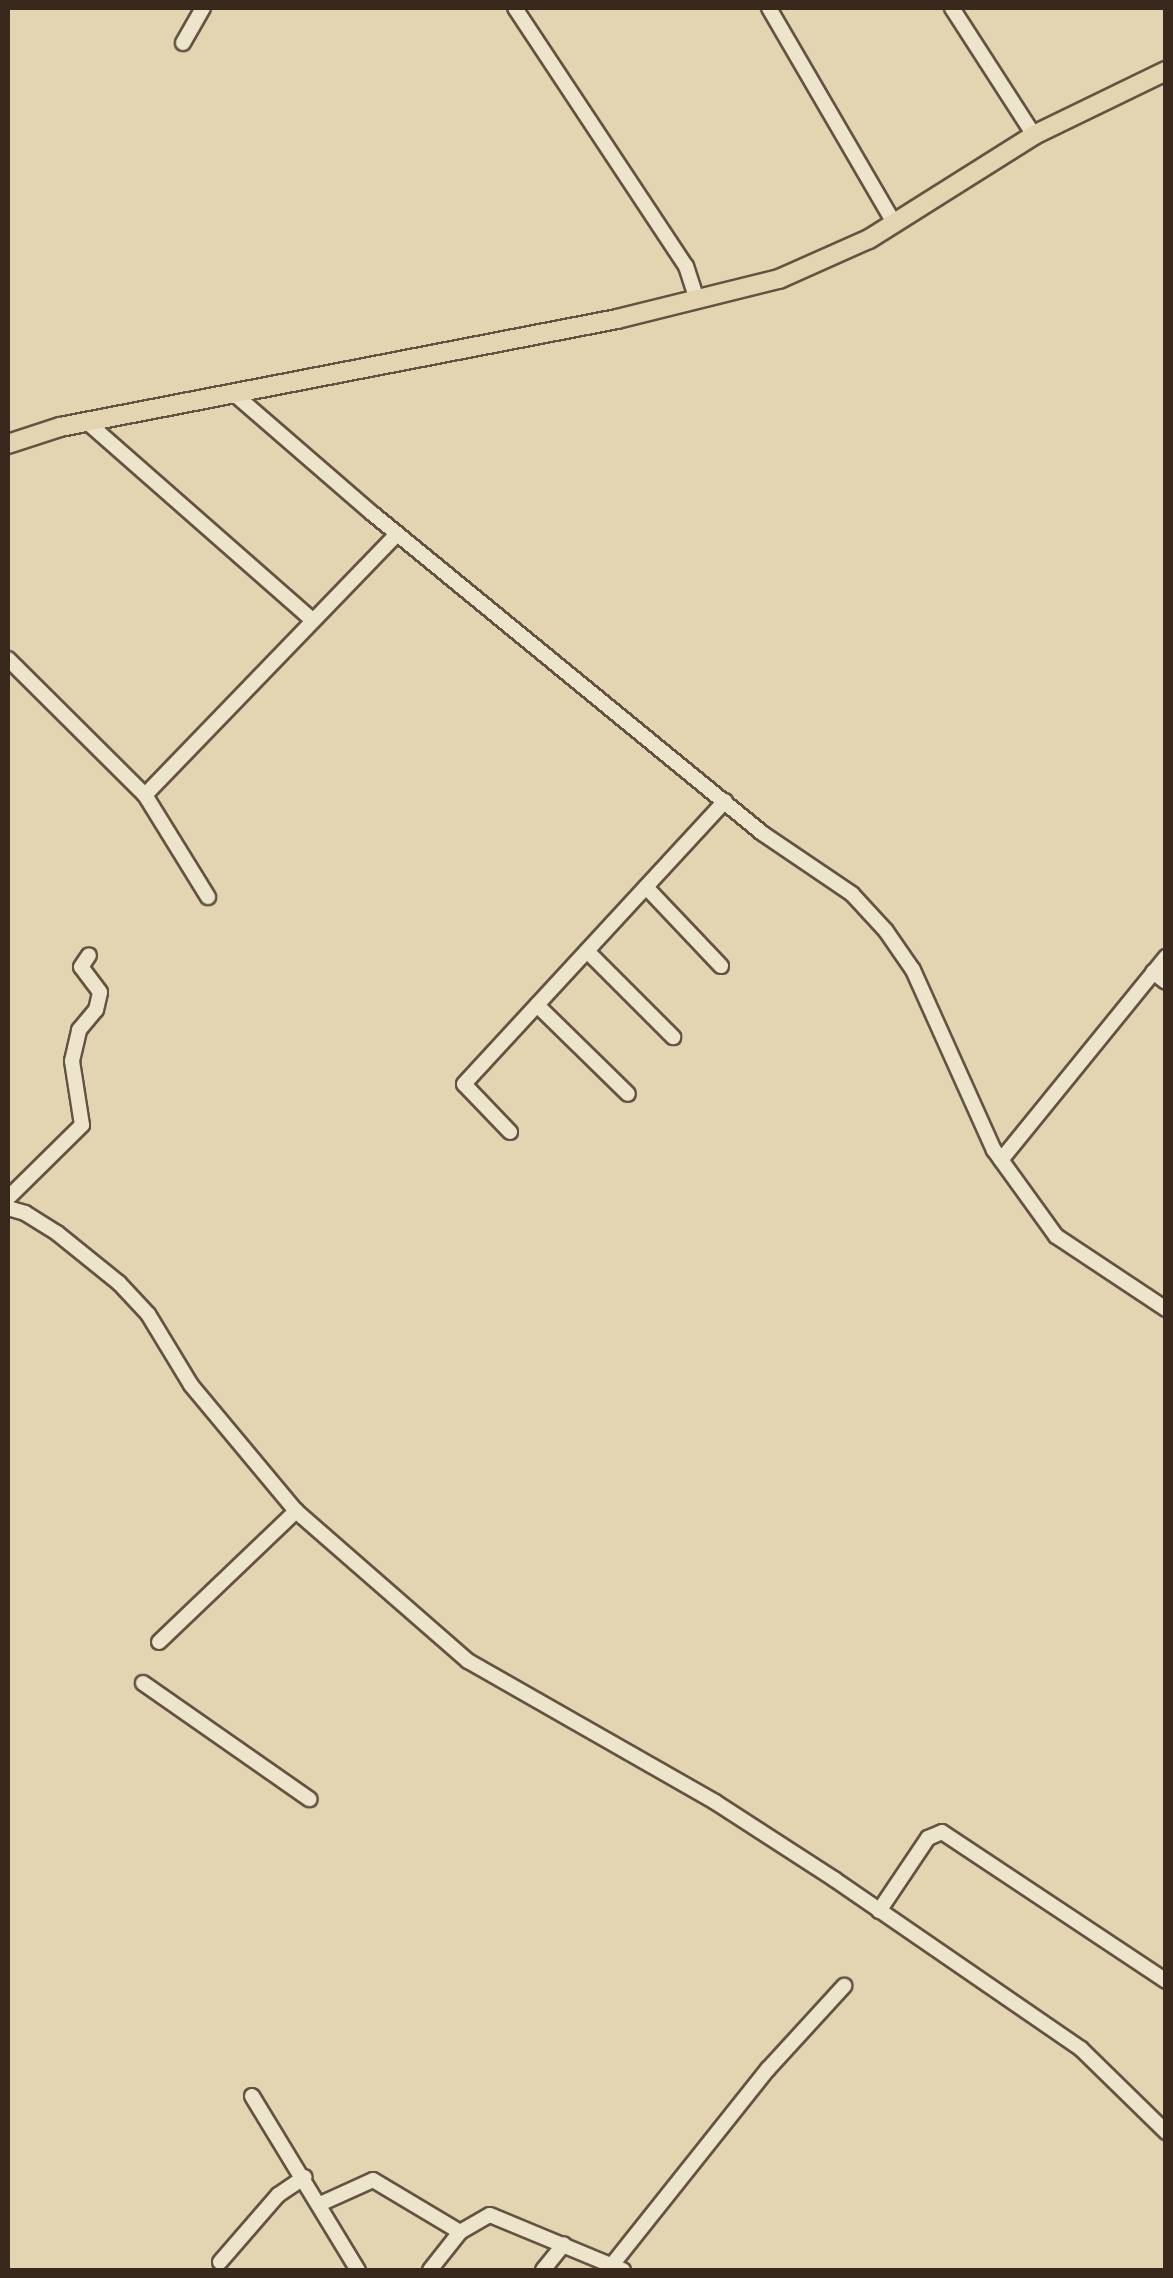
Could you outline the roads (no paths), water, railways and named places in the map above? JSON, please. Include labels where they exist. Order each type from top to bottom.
[{"type":"main road","points":[[8,444],[87,422],[232,392],[617,319],[779,279],[870,239],[1034,135],[1166,71]]},
{"type":"street","points":[[182,43],[203,8]]},
{"type":"street","points":[[515,8],[686,266],[696,299]]},
{"type":"street","points":[[768,8],[894,223]]},
{"type":"street","points":[[952,8],[1034,135]]},
{"type":"street","points":[[232,392],[397,534],[725,802],[799,861],[852,894],[886,931],[913,970],[1001,1160],[1056,1236],[1166,1308]]},
{"type":"street","points":[[87,422],[312,620]]},
{"type":"street","points":[[145,795],[397,534]]},
{"type":"street","points":[[8,659],[145,795],[208,897]]},
{"type":"street","points":[[510,1132],[464,1084],[725,802]]},
{"type":"street","points":[[646,888],[721,966]]},
{"type":"street","points":[[587,951],[673,1037]]},
{"type":"street","points":[[8,1198],[82,1125],[72,1061],[79,1030],[96,1010],[100,992],[81,967],[89,955]]},
{"type":"street","points":[[1001,1160],[1159,977],[1166,957]]},
{"type":"street","points":[[537,1005],[628,1094]]},
{"type":"street","points":[[8,1208],[25,1213],[57,1233],[119,1283],[148,1314],[191,1386],[296,1511],[468,1661],[715,1802],[879,1911],[1081,2049],[1165,2130]]},
{"type":"street","points":[[159,1642],[296,1511]]},
{"type":"street","points":[[143,1683],[308,1799]]},
{"type":"street","points":[[879,1911],[932,1832],[942,1832],[1166,1981]]},
{"type":"street","points":[[430,2270],[460,2232],[490,2215],[614,2269],[768,2069],[844,1986]]},
{"type":"street","points":[[252,2096],[305,2177],[358,2270]]},
{"type":"street","points":[[220,2262],[278,2195],[305,2177]]},
{"type":"street","points":[[320,2204],[373,2180],[460,2232]]},
{"type":"street","points":[[543,2270],[564,2244]]}]
